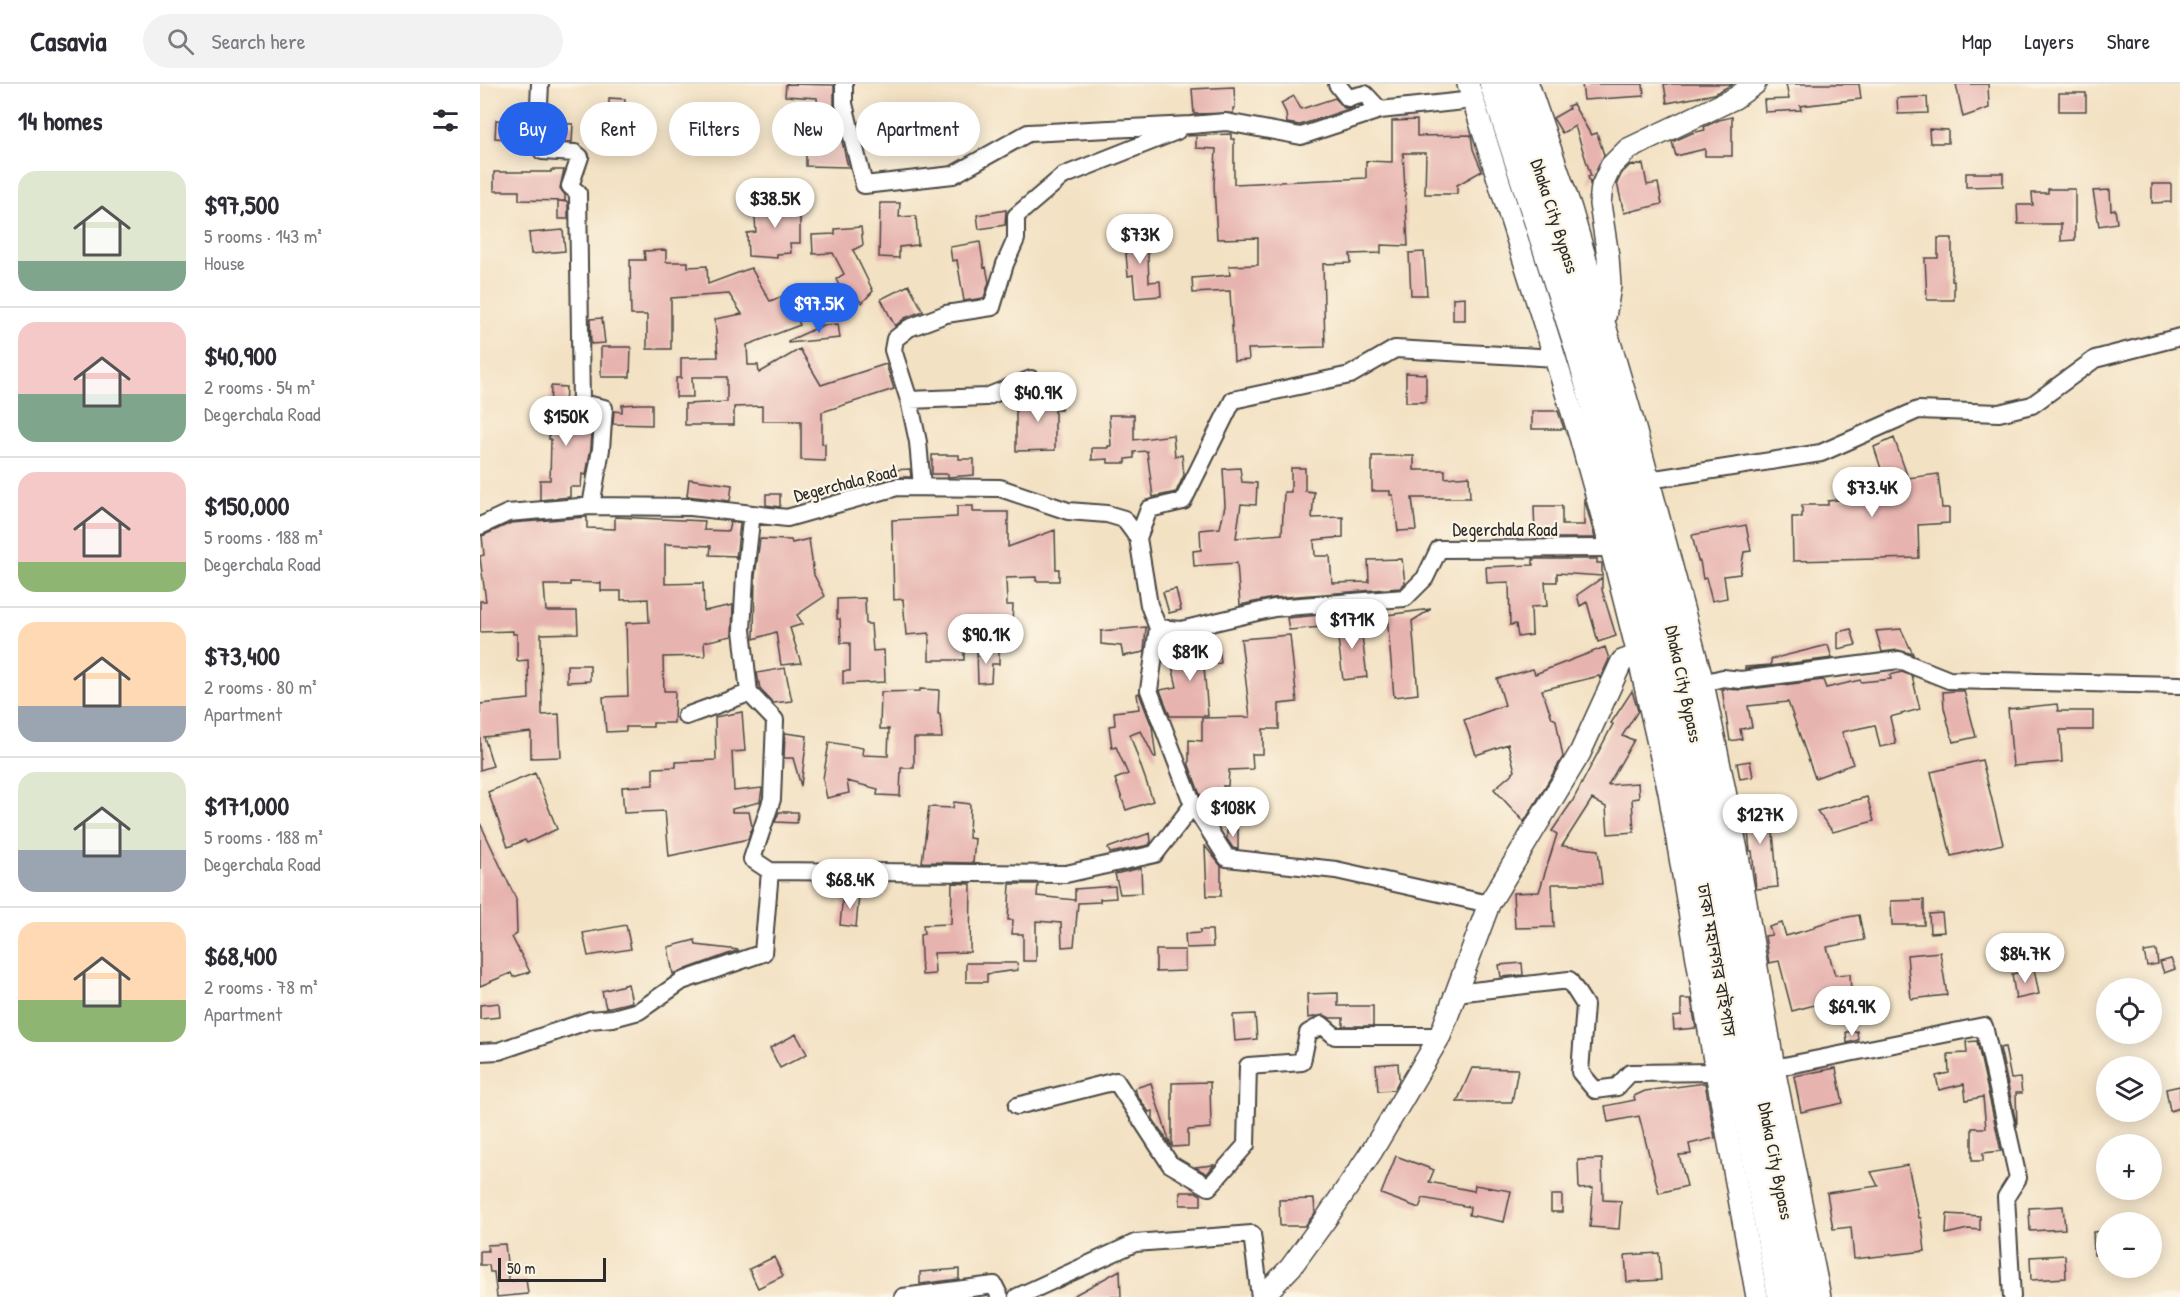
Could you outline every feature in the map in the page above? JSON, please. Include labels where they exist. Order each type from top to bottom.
[{"type":"highway","name":"Dhaka City Bypass","points":[[1492,84],[1577,348],[1635,553]]},
{"type":"highway","name":"Dhaka City Bypass","points":[[1512,84],[1617,414],[1637,482],[1672,623],[1706,783],[1801,1297]]},
{"type":"highway","name":"ঢাকা মহানগর বাইপাস","points":[[1635,553],[1685,786],[1780,1297]]},
{"type":"main road","points":[[1528,84],[1571,209],[1649,480],[1703,683],[1737,850],[1774,1068],[1820,1297]]},
{"type":"main road","points":[[1604,322],[1610,286],[1600,204],[1602,186],[1611,166],[1628,149],[1735,98],[1755,84]]},
{"type":"main road","points":[[1471,92],[1556,358],[1611,548],[1638,655],[1669,792],[1757,1297]]},
{"type":"main road","points":[[1261,1297],[1291,1267],[1328,1216],[1372,1151],[1440,1036],[1489,904],[1580,753],[1622,661],[1638,655]]},
{"type":"street","points":[[540,84],[537,144],[542,151],[575,153],[580,158],[570,186],[578,193],[581,403],[603,408],[601,449],[591,506]]},
{"type":"street","points":[[844,84],[844,104],[864,185],[953,175],[1028,133],[1191,126],[1226,122],[1301,136],[1380,110],[1471,92]]},
{"type":"street","points":[[1337,84],[1348,98],[1365,94],[1380,110]]},
{"type":"street","points":[[922,488],[918,442],[909,400],[893,350],[895,339],[909,328],[946,314],[993,307],[1005,264],[1016,238],[1016,216],[1064,176],[1191,126]]},
{"type":"street","points":[[1649,480],[1821,453],[1918,410],[1999,413],[2032,405],[2095,360],[2180,337]]},
{"type":"street","points":[[1489,904],[1336,870],[1227,858],[1193,805],[1149,690],[1158,628],[1149,605],[1138,538],[1149,509],[1183,501],[1233,400],[1350,375],[1395,349],[1556,358]]},
{"type":"street","points":[[909,400],[986,397],[1031,379]]},
{"type":"street","name":"Degerchala Road","points":[[480,526],[508,513],[591,506],[691,507],[786,518],[897,488],[1000,488],[1068,511],[1107,514],[1124,519],[1138,538]]},
{"type":"street","points":[[751,521],[744,575],[742,630],[749,693],[776,720],[772,799],[752,860],[770,871],[1066,874],[1155,854],[1193,805]]},
{"type":"street","name":"Degerchala Road","points":[[1158,628],[1181,630],[1275,608],[1405,598],[1425,578],[1439,549],[1611,548]]},
{"type":"street","points":[[1703,683],[1723,678],[1741,680],[1899,660],[1949,680],[2180,685]]},
{"type":"street","points":[[686,716],[749,693]]},
{"type":"street","points":[[480,1052],[500,1051],[590,1020],[613,1018],[639,1011],[682,981],[763,952],[770,871]]},
{"type":"street","points":[[1456,993],[1569,980],[1585,1005],[1580,1072],[1595,1090],[1617,1088],[1630,1073],[1716,1072]]},
{"type":"street","points":[[1017,1106],[1116,1082],[1170,1164],[1209,1186],[1246,1145],[1248,1066],[1302,1062],[1308,1033],[1322,1025],[1335,1036],[1440,1036]]},
{"type":"street","points":[[1774,1068],[1984,1026],[2018,1178],[2006,1197],[2012,1297]]},
{"type":"street","points":[[1017,1297],[1136,1243],[1252,1234],[1261,1297]]},
{"type":"street","points":[[903,1297],[994,1285],[1000,1297]]},
{"type":"building","points":[[786,84],[834,85],[834,102],[817,102],[817,98],[785,96]]},
{"type":"building","points":[[1582,84],[1643,84],[1644,96],[1584,100]]},
{"type":"building","points":[[1664,84],[1733,84],[1714,94],[1667,103]]},
{"type":"building","points":[[1786,84],[1859,84],[1861,99],[1800,106],[1801,110],[1765,112],[1764,100],[1789,99]]},
{"type":"building","points":[[1956,84],[1988,84],[1989,108],[1963,117]]},
{"type":"building","points":[[1234,87],[1235,108],[1233,108],[1233,113],[1194,114],[1192,89]]},
{"type":"building","points":[[2059,93],[2086,93],[2086,111],[2059,111]]},
{"type":"building","points":[[1294,96],[1301,109],[1335,98],[1344,108],[1355,107],[1300,125],[1287,123],[1286,113],[1281,103]]},
{"type":"building","points":[[1927,97],[1928,113],[1898,114],[1897,98]]},
{"type":"building","points":[[609,98],[625,99],[625,102],[609,102]]},
{"type":"building","points":[[1573,104],[1591,135],[1597,133],[1604,155],[1590,184],[1588,176],[1591,176],[1575,126],[1562,133],[1553,118],[1569,109],[1568,106]]},
{"type":"building","points":[[1732,117],[1732,156],[1705,156],[1705,149],[1676,156],[1672,142],[1705,130],[1704,127],[1719,120]]},
{"type":"building","points":[[496,120],[498,120],[498,138],[495,138]]},
{"type":"building","points":[[1417,120],[1417,136],[1471,135],[1473,149],[1482,171],[1457,185],[1457,194],[1425,194],[1426,153],[1403,153],[1408,246],[1381,245],[1381,253],[1350,254],[1351,263],[1323,264],[1325,347],[1248,349],[1249,360],[1234,361],[1230,291],[1193,293],[1192,278],[1230,275],[1229,266],[1258,265],[1258,238],[1217,239],[1214,185],[1216,149],[1196,148],[1196,136],[1186,136],[1231,134],[1231,139],[1234,139],[1234,184],[1366,178],[1366,161],[1392,162],[1392,121]]},
{"type":"building","points":[[568,124],[573,124],[572,142],[568,142]]},
{"type":"building","points":[[1929,129],[1948,130],[1948,143],[1930,143]]},
{"type":"building","points":[[844,150],[848,167],[806,166],[806,156],[844,156]]},
{"type":"building","points":[[1643,164],[1647,185],[1658,183],[1662,204],[1624,213],[1617,183],[1629,166]]},
{"type":"building","points":[[551,170],[564,170],[560,188],[565,195],[565,201],[519,200],[519,191],[494,191],[494,172],[551,172]]},
{"type":"building","points":[[1966,173],[2003,173],[2003,186],[1966,187]]},
{"type":"building","points":[[2152,184],[2171,184],[2171,202],[2152,203]]},
{"type":"building","points":[[2048,189],[2075,189],[2075,240],[2061,241],[2061,224],[2018,224],[2017,205],[2033,205],[2032,193],[2048,193]]},
{"type":"building","points":[[2110,190],[2111,210],[2115,209],[2117,223],[2099,226],[2093,191]]},
{"type":"building","points":[[558,201],[568,202],[568,219],[558,219]]},
{"type":"building","points":[[800,201],[800,243],[790,243],[791,253],[777,254],[777,258],[748,256],[747,233],[756,232],[754,205]]},
{"type":"building","points":[[880,203],[900,203],[899,217],[916,216],[918,245],[899,247],[899,258],[879,257]]},
{"type":"building","points":[[1006,210],[1005,225],[979,229],[977,215]]},
{"type":"building","points":[[861,227],[863,245],[853,250],[873,291],[862,303],[851,292],[844,296],[836,279],[844,274],[833,253],[813,254],[812,235],[835,234],[835,229]]},
{"type":"building","points":[[563,230],[565,251],[531,254],[529,233]]},
{"type":"building","points":[[1147,230],[1149,282],[1160,281],[1161,296],[1135,298],[1133,275],[1128,276],[1124,232]]},
{"type":"building","points":[[1938,238],[1952,238],[1954,300],[1927,300],[1925,258],[1938,258]]},
{"type":"building","points":[[980,242],[984,268],[986,267],[989,282],[984,298],[964,301],[957,260],[952,261],[950,247]]},
{"type":"building","points":[[666,250],[666,262],[688,262],[688,267],[707,266],[708,284],[751,268],[770,301],[786,295],[800,325],[747,345],[748,365],[758,365],[759,373],[800,349],[821,385],[886,364],[894,389],[822,412],[822,444],[825,444],[825,461],[801,460],[801,421],[762,421],[762,406],[734,407],[734,425],[685,425],[685,404],[727,402],[727,377],[692,377],[693,397],[676,397],[676,378],[681,378],[681,358],[718,357],[715,319],[742,314],[729,294],[671,298],[671,349],[647,349],[647,315],[631,315],[630,260],[645,260],[644,251]]},
{"type":"building","points":[[1424,252],[1427,295],[1411,295],[1409,253]]},
{"type":"building","points":[[909,285],[923,311],[905,318],[895,326],[881,299]]},
{"type":"building","points":[[1465,297],[1465,320],[1453,320],[1453,298]]},
{"type":"building","points":[[602,318],[605,343],[591,344],[590,319]]},
{"type":"building","points":[[838,324],[840,338],[788,343],[823,325]]},
{"type":"building","points":[[601,347],[631,347],[630,377],[601,377]]},
{"type":"building","points":[[1406,373],[1426,374],[1426,402],[1406,402]]},
{"type":"building","points":[[551,386],[566,387],[565,407],[571,407],[578,413],[593,416],[591,448],[586,475],[582,474],[581,487],[570,487],[570,497],[540,500],[540,480],[550,480]]},
{"type":"building","points":[[1035,391],[1061,391],[1061,410],[1055,410],[1055,450],[1016,451],[1016,405],[1036,406]]},
{"type":"building","points":[[652,404],[652,425],[613,424],[614,411],[622,412],[622,405]]},
{"type":"building","points":[[1532,411],[1558,411],[1564,429],[1532,429]]},
{"type":"building","points":[[1109,415],[1134,415],[1134,440],[1173,435],[1175,456],[1182,455],[1184,475],[1176,492],[1153,497],[1147,451],[1134,452],[1134,458],[1126,459],[1126,463],[1108,463],[1108,459],[1092,460],[1092,448],[1111,446]]},
{"type":"building","points":[[1894,438],[1908,478],[1938,474],[1942,508],[1949,508],[1949,523],[1918,525],[1919,558],[1793,561],[1792,517],[1802,517],[1802,505],[1828,505],[1828,501],[1881,495],[1880,481],[1885,481],[1874,447]]},
{"type":"building","points":[[932,455],[959,455],[959,459],[974,459],[974,475],[948,477],[948,474],[932,474]]},
{"type":"building","points":[[1372,456],[1414,456],[1414,470],[1445,470],[1445,478],[1469,476],[1470,498],[1412,498],[1416,530],[1398,531],[1393,495],[1390,495],[1390,491],[1372,491]]},
{"type":"building","points":[[1240,468],[1242,482],[1257,483],[1256,505],[1241,504],[1236,538],[1282,534],[1284,492],[1291,492],[1291,468],[1305,468],[1305,491],[1314,492],[1312,518],[1343,517],[1343,537],[1314,540],[1315,556],[1330,556],[1332,583],[1369,582],[1368,560],[1402,559],[1405,583],[1400,588],[1273,598],[1240,605],[1237,563],[1194,566],[1193,551],[1201,550],[1200,530],[1220,528],[1225,506],[1223,469]]},
{"type":"building","points":[[910,469],[911,477],[894,477],[876,482],[875,471]]},
{"type":"building","points":[[689,479],[732,485],[730,501],[687,496]]},
{"type":"building","points":[[766,494],[780,494],[780,507],[766,505]]},
{"type":"building","points":[[1584,498],[1595,538],[1535,538],[1534,506],[1562,506],[1562,525],[1584,525]]},
{"type":"building","points":[[957,506],[973,506],[973,512],[1008,512],[1008,547],[1055,530],[1056,569],[1059,569],[1059,581],[1036,581],[1036,577],[1006,578],[1007,605],[1013,605],[1012,624],[964,623],[964,660],[929,660],[929,633],[906,635],[903,599],[894,600],[892,520],[957,517]]},
{"type":"building","points":[[587,517],[587,528],[615,529],[615,517],[705,521],[704,530],[728,531],[730,522],[740,523],[736,559],[735,556],[710,555],[711,546],[665,544],[665,584],[703,583],[704,611],[733,605],[732,636],[704,642],[705,656],[663,657],[664,691],[675,691],[674,723],[653,723],[653,727],[626,727],[626,731],[606,732],[603,697],[628,696],[626,623],[649,622],[648,599],[621,600],[621,591],[601,591],[601,583],[570,582],[570,585],[544,585],[546,611],[577,611],[578,633],[541,634],[542,715],[559,714],[561,757],[531,758],[531,732],[484,737],[493,766],[480,770],[480,704],[529,699],[528,660],[517,661],[517,634],[513,634],[513,631],[480,632],[480,601],[486,601],[480,558],[484,555],[482,536],[511,523]]},
{"type":"building","points":[[1746,525],[1751,551],[1744,552],[1740,574],[1724,576],[1727,598],[1712,601],[1706,578],[1703,579],[1692,535]]},
{"type":"building","points":[[760,539],[791,540],[792,543],[809,539],[814,575],[825,596],[797,615],[803,624],[790,628],[801,663],[781,665],[776,632],[754,639],[755,576]]},
{"type":"building","points":[[1533,559],[1597,559],[1597,563],[1602,563],[1602,576],[1557,573],[1557,582],[1545,582],[1547,606],[1531,607],[1532,635],[1518,637],[1516,624],[1510,625],[1509,582],[1487,583],[1486,567],[1533,565]]},
{"type":"building","points":[[1602,578],[1602,590],[1616,636],[1598,642],[1587,602],[1580,606],[1577,595]]},
{"type":"building","points":[[1176,589],[1181,610],[1169,613],[1163,592]]},
{"type":"building","points":[[865,598],[866,624],[871,624],[873,651],[884,650],[885,682],[843,684],[843,671],[850,671],[850,643],[841,643],[840,619],[837,619],[837,599]]},
{"type":"building","points":[[1431,609],[1412,621],[1418,694],[1394,697],[1387,615]]},
{"type":"building","points":[[1331,614],[1332,626],[1289,630],[1287,618]]},
{"type":"building","points":[[1360,619],[1367,677],[1343,680],[1336,622]]},
{"type":"building","points":[[1146,627],[1144,652],[1123,656],[1121,646],[1101,644],[1101,631]]},
{"type":"building","points":[[1851,629],[1856,645],[1838,649],[1838,632]]},
{"type":"building","points":[[1901,629],[1913,654],[1898,650],[1882,652],[1876,631]]},
{"type":"building","points":[[1290,635],[1297,702],[1279,704],[1279,729],[1263,729],[1263,754],[1252,754],[1253,769],[1229,770],[1228,786],[1223,786],[1226,799],[1217,800],[1217,815],[1212,815],[1202,800],[1189,765],[1189,740],[1202,741],[1202,718],[1250,717],[1241,639]]},
{"type":"building","points":[[1219,645],[1221,663],[1204,666],[1208,716],[1170,716],[1160,690],[1177,687],[1169,653]]},
{"type":"building","points":[[1828,645],[1832,658],[1745,669],[1745,667],[1771,665],[1771,659]]},
{"type":"building","points":[[1605,647],[1609,659],[1600,679],[1599,676],[1542,690],[1552,718],[1556,720],[1563,757],[1524,822],[1494,789],[1515,771],[1508,744],[1476,755],[1464,720],[1505,705],[1497,679],[1533,669],[1535,674]]},
{"type":"building","points":[[977,651],[999,651],[999,664],[992,664],[991,682],[978,683]]},
{"type":"building","points":[[567,665],[590,665],[590,681],[567,682]]},
{"type":"building","points":[[785,668],[792,701],[773,703],[760,689],[757,673]]},
{"type":"building","points":[[1902,672],[1912,676],[1920,709],[1890,717],[1896,744],[1880,747],[1875,725],[1842,732],[1853,764],[1815,778],[1788,702],[1748,706],[1752,727],[1740,729],[1742,739],[1730,741],[1722,689],[1742,690],[1823,680],[1826,688],[1860,680],[1861,682],[1891,679],[1890,675]]},
{"type":"building","points":[[920,689],[939,690],[938,714],[940,714],[942,738],[914,738],[914,768],[901,768],[900,796],[877,795],[878,789],[847,781],[849,793],[827,798],[823,779],[829,742],[863,748],[862,755],[888,756],[889,729],[880,729],[881,692],[920,691]]},
{"type":"building","points":[[1632,691],[1638,711],[1622,736],[1634,740],[1608,785],[1638,783],[1639,798],[1632,799],[1634,832],[1608,834],[1606,807],[1592,799],[1562,846],[1598,850],[1602,884],[1552,884],[1554,927],[1515,928],[1513,893],[1539,892],[1557,834],[1552,831],[1571,804],[1613,724],[1611,723]]},
{"type":"building","points":[[1964,691],[1976,737],[1953,742],[1944,708],[1943,692]]},
{"type":"building","points":[[1139,693],[1152,727],[1156,757],[1141,731],[1130,735],[1153,801],[1126,810],[1115,779],[1128,774],[1116,747],[1112,748],[1109,726],[1115,725],[1114,712],[1139,709],[1137,694]]},
{"type":"building","points":[[2057,704],[2058,711],[2093,711],[2093,730],[2060,730],[2062,762],[2013,766],[2008,709]]},
{"type":"building","points":[[742,712],[745,751],[732,752],[734,791],[762,788],[760,802],[732,809],[732,812],[749,812],[752,826],[748,839],[669,856],[665,811],[624,813],[622,787],[653,785],[653,768],[676,767],[676,762],[716,760],[715,717]]},
{"type":"building","points":[[785,733],[807,736],[801,786],[793,758],[784,758]]},
{"type":"building","points":[[1982,760],[2003,844],[1951,856],[1931,772]]},
{"type":"building","points":[[1750,761],[1753,777],[1740,779],[1737,763]]},
{"type":"building","points":[[535,773],[557,829],[527,843],[525,840],[508,847],[488,792]]},
{"type":"building","points":[[1867,797],[1874,821],[1833,832],[1817,811]]},
{"type":"building","points":[[1761,799],[1769,833],[1773,833],[1778,887],[1756,889],[1752,851],[1750,851],[1748,831],[1746,831],[1740,803]]},
{"type":"building","points":[[954,802],[970,804],[969,838],[975,839],[973,863],[922,862],[929,807],[953,808]]},
{"type":"building","points":[[779,812],[798,812],[797,823],[775,822]]},
{"type":"building","points":[[480,823],[516,899],[517,934],[512,937],[530,972],[513,977],[511,973],[480,986]]},
{"type":"building","points":[[1227,830],[1238,830],[1238,849],[1233,848],[1227,839]]},
{"type":"building","points":[[1150,833],[1149,845],[1110,853],[1108,848]]},
{"type":"building","points":[[1205,846],[1221,866],[1221,896],[1207,896]]},
{"type":"building","points":[[1141,868],[1142,893],[1120,894],[1115,874]]},
{"type":"building","points":[[952,883],[971,884],[970,952],[934,953],[935,974],[922,975],[920,935],[924,934],[923,925],[951,924]]},
{"type":"building","points":[[1010,884],[1038,884],[1037,896],[1075,900],[1075,889],[1115,886],[1116,898],[1100,899],[1100,902],[1078,903],[1074,946],[1062,947],[1061,923],[1036,921],[1036,961],[1023,961],[1023,934],[1012,934],[1013,920],[1008,920]]},
{"type":"building","points":[[843,894],[859,895],[856,927],[840,925]]},
{"type":"building","points":[[1924,900],[1924,925],[1892,925],[1891,901]]},
{"type":"building","points":[[1942,913],[1944,932],[1930,933],[1929,914]]},
{"type":"building","points":[[1859,915],[1864,940],[1827,947],[1835,975],[1850,974],[1852,1008],[1833,1010],[1833,1000],[1792,1011],[1779,961],[1769,963],[1765,936],[1772,935],[1769,927],[1782,923],[1786,936],[1837,919]]},
{"type":"building","points":[[626,925],[631,949],[588,956],[583,933]]},
{"type":"building","points":[[1200,930],[1212,930],[1213,947],[1186,948],[1185,934],[1200,933]]},
{"type":"building","points":[[695,940],[696,945],[739,950],[673,974],[668,947]]},
{"type":"building","points":[[1156,950],[1185,950],[1185,971],[1156,972]]},
{"type":"building","points":[[2156,950],[2158,964],[2147,966],[2144,952]]},
{"type":"building","points":[[1940,952],[1947,995],[1911,999],[1907,955]]},
{"type":"building","points":[[2171,959],[2175,969],[2164,973],[2160,962]]},
{"type":"building","points":[[966,963],[1017,963],[1018,970],[987,974],[987,982],[966,982]]},
{"type":"building","points":[[1522,963],[1523,975],[1501,977],[1499,965]]},
{"type":"building","points":[[2034,969],[2039,994],[2016,999],[2012,974]]},
{"type":"building","points":[[628,984],[632,1002],[606,1008],[602,991]]},
{"type":"building","points":[[1338,993],[1338,1006],[1373,1006],[1373,1026],[1343,1026],[1343,1018],[1330,1018],[1324,1015],[1308,1018],[1307,994]]},
{"type":"building","points":[[1681,999],[1691,999],[1696,1028],[1674,1030],[1673,1017],[1681,1016]]},
{"type":"building","points":[[499,1003],[500,1017],[480,1019],[480,1005]]},
{"type":"building","points":[[1255,1014],[1257,1039],[1235,1041],[1233,1015]]},
{"type":"building","points":[[1857,1031],[1858,1040],[1847,1043],[1846,1032]]},
{"type":"building","points":[[796,1034],[807,1054],[780,1068],[770,1048]]},
{"type":"building","points":[[1977,1041],[2001,1151],[1983,1153],[1983,1161],[1972,1161],[1972,1128],[1986,1128],[1983,1097],[1966,1100],[1964,1084],[1939,1090],[1936,1076],[1949,1073],[1948,1054],[1967,1053],[1966,1042]]},
{"type":"building","points":[[2005,1047],[2011,1079],[2020,1078],[2022,1093],[2016,1093],[2017,1127],[2000,1048]]},
{"type":"building","points":[[1398,1063],[1399,1080],[1394,1090],[1378,1091],[1376,1065]]},
{"type":"building","points":[[1472,1068],[1518,1069],[1512,1102],[1457,1102]]},
{"type":"building","points":[[1836,1068],[1843,1103],[1801,1112],[1794,1076]]},
{"type":"building","points":[[1210,1082],[1211,1128],[1188,1130],[1188,1146],[1172,1147],[1172,1083]]},
{"type":"building","points":[[1151,1083],[1171,1146],[1153,1119],[1153,1111],[1149,1112],[1137,1095],[1135,1088]]},
{"type":"building","points":[[1705,1083],[1715,1138],[1689,1144],[1691,1154],[1679,1155],[1687,1186],[1659,1193],[1639,1116],[1608,1122],[1605,1106],[1635,1100],[1634,1096],[1645,1091]]},
{"type":"building","points":[[2180,1086],[2180,1108],[2170,1111],[2166,1089]]},
{"type":"building","points":[[1396,1156],[1434,1170],[1429,1182],[1474,1191],[1475,1185],[1511,1191],[1504,1222],[1469,1215],[1470,1207],[1423,1198],[1419,1208],[1381,1194]]},
{"type":"building","points":[[1602,1159],[1603,1200],[1621,1201],[1619,1229],[1590,1227],[1593,1188],[1579,1189],[1578,1160]]},
{"type":"building","points":[[1214,1165],[1207,1174],[1195,1167]]},
{"type":"building","points":[[1908,1165],[1919,1218],[1921,1218],[1925,1251],[1854,1259],[1851,1227],[1833,1229],[1827,1193],[1878,1186],[1871,1172]]},
{"type":"building","points":[[1180,1192],[1196,1192],[1201,1195],[1201,1205],[1180,1205]]},
{"type":"building","points":[[1551,1195],[1562,1195],[1562,1212],[1551,1212]]},
{"type":"building","points":[[1314,1199],[1315,1213],[1305,1226],[1280,1226],[1279,1200]]},
{"type":"building","points":[[2063,1206],[2065,1229],[2030,1231],[2029,1208]]},
{"type":"building","points":[[1947,1214],[1980,1216],[1980,1230],[1968,1229],[1946,1234]]},
{"type":"building","points":[[2093,1232],[2096,1232],[2096,1255],[2094,1255]]},
{"type":"building","points":[[505,1244],[509,1281],[526,1279],[528,1294],[497,1297],[494,1272],[490,1272],[489,1265],[480,1265],[480,1251],[488,1251],[487,1245]]},
{"type":"building","points":[[1659,1253],[1661,1280],[1627,1282],[1625,1255]]},
{"type":"building","points":[[2065,1255],[2066,1278],[2031,1280],[2030,1257]]},
{"type":"building","points":[[774,1257],[783,1276],[758,1288],[749,1269]]},
{"type":"building","points":[[959,1269],[959,1279],[920,1284],[920,1272]]},
{"type":"building","points":[[1120,1270],[1121,1297],[1071,1297]]}]
